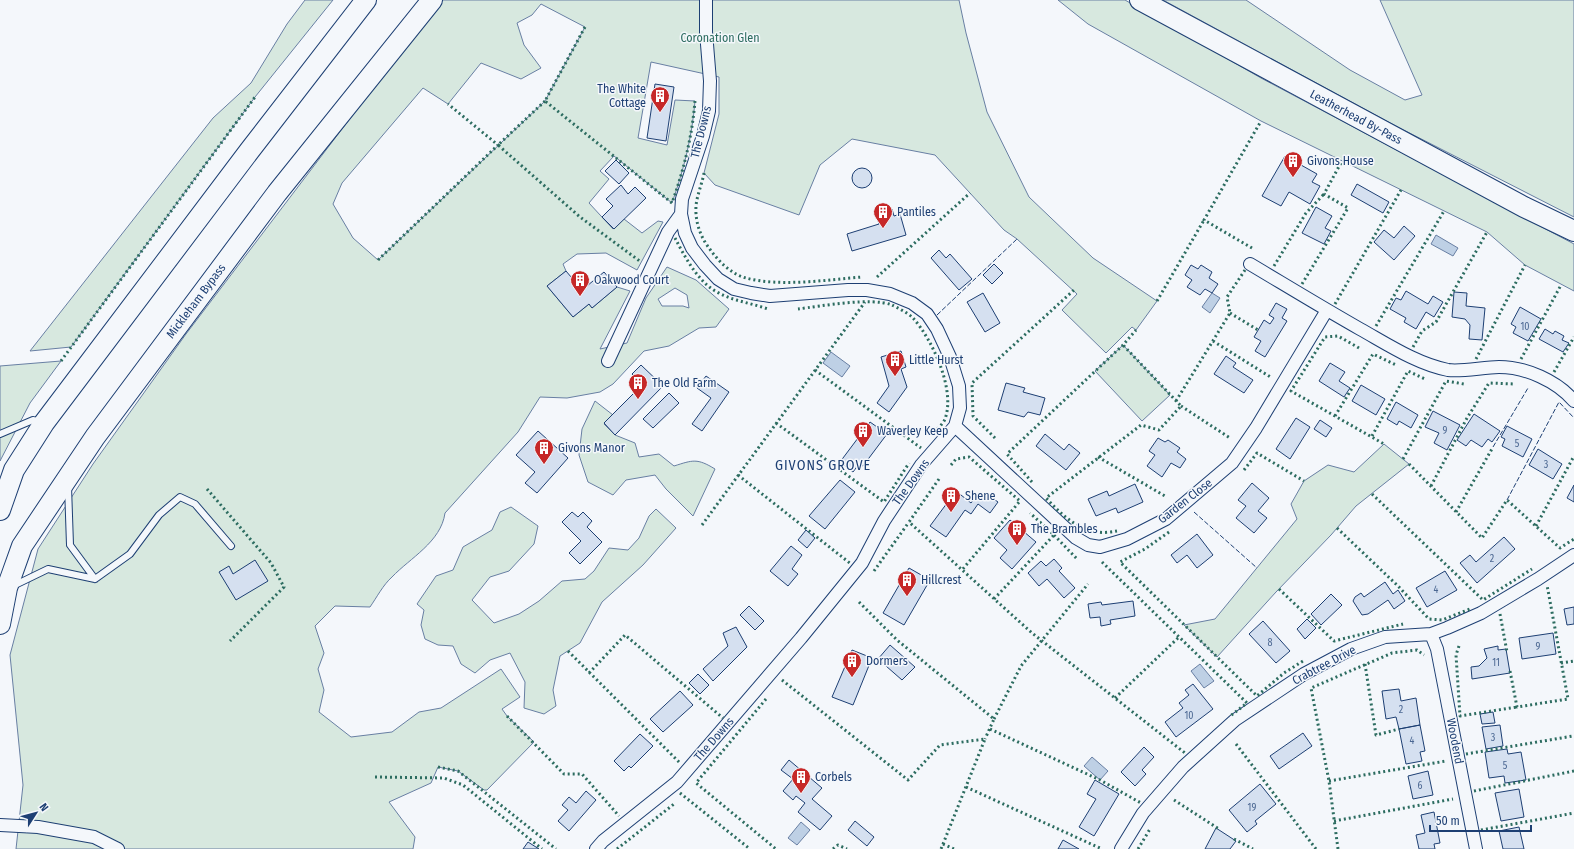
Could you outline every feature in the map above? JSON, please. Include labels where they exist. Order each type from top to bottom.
[{"type":"highway","points":[[0,510],[14,470],[44,423],[245,156],[366,0]]},
{"type":"highway","name":"Mickleham Bypass","points":[[0,624],[7,588],[22,546],[68,476],[109,418],[276,194],[432,0]]},
{"type":"highway","name":"Leatherhead By-Pass","points":[[1140,0],[1510,199],[1574,231]]},
{"type":"street","name":"The Downs","points":[[596,849],[677,782],[764,682],[862,563],[884,521],[921,465],[955,426],[960,408],[958,386],[950,357],[937,329],[927,314],[912,303],[890,294],[867,290],[770,296],[734,289],[718,279],[704,265],[692,248],[685,233],[681,214],[682,199],[703,136],[708,111],[710,81],[706,32],[706,0]]},
{"type":"street","name":"The Downs","points":[[608,361],[668,232],[681,214]]},
{"type":"street","points":[[1250,264],[1327,310],[1425,363],[1448,370],[1500,367],[1531,373],[1566,392],[1574,401]]},
{"type":"street","name":"Garden Close","points":[[955,426],[1076,538],[1088,545],[1100,547],[1127,539],[1166,519],[1232,463],[1256,428],[1327,310]]},
{"type":"street","name":"Crabtree Drive","points":[[1121,849],[1143,813],[1183,767],[1235,720],[1304,674],[1351,649],[1385,638],[1431,634],[1480,613],[1538,579],[1574,555]]},
{"type":"street","name":"Woodend","points":[[1431,634],[1437,649],[1476,849]]},
{"type":"street","points":[[0,825],[38,827],[94,837],[118,849]]},
{"type":"lane","points":[[0,434],[33,420],[44,423]]},
{"type":"lane","points":[[68,476],[70,545],[94,579]]},
{"type":"lane","points":[[7,588],[48,569],[94,579],[130,554],[159,515],[180,497],[195,504],[231,546]]},
{"type":"green space","points":[[305,0],[333,0],[255,97],[71,347],[30,351],[213,118],[251,83],[287,24]]},
{"type":"green space","name":"Coronation Glen","points":[[443,0],[959,0],[966,33],[987,112],[1029,197],[1093,258],[1157,301],[1136,330],[1132,327],[1106,353],[1062,310],[1077,294],[1017,239],[1004,230],[935,155],[852,139],[820,165],[799,215],[715,185],[704,173],[719,114],[719,77],[651,62],[638,138],[667,145],[675,100],[695,101],[687,153],[672,203],[614,156],[600,171],[609,179],[589,203],[613,229],[624,219],[642,233],[658,221],[663,222],[637,270],[606,253],[577,254],[563,264],[566,271],[547,286],[573,317],[589,304],[592,308],[617,287],[630,291],[600,349],[627,343],[646,298],[667,267],[696,280],[729,309],[716,327],[699,328],[669,346],[644,351],[613,384],[600,392],[567,398],[540,397],[518,432],[445,513],[438,533],[424,549],[389,580],[370,607],[335,606],[315,626],[324,653],[318,669],[324,690],[319,712],[351,737],[392,732],[419,712],[441,708],[501,669],[520,697],[502,709],[507,716],[534,742],[487,790],[484,790],[458,771],[438,767],[431,783],[389,802],[415,837],[413,849],[16,849],[23,785],[10,655],[38,549],[93,464],[186,334],[361,104]],"holes":[[[541,4],[585,27],[545,101],[378,260],[353,238],[333,204],[342,183],[423,88],[448,104],[481,63],[521,79],[541,68],[524,45],[517,23],[532,15]],[[675,288],[687,295],[689,308],[683,306],[662,306],[658,299]]]},
{"type":"green space","points":[[1058,0],[1125,0],[1261,78],[1574,244],[1574,291],[1525,265],[1487,232],[1261,121],[1088,24]]},
{"type":"green space","points":[[1163,0],[1246,0],[1350,70],[1405,100],[1422,95],[1380,0],[1574,0],[1574,217],[1392,124]]},
{"type":"green space","points":[[1123,345],[1170,395],[1142,421],[1095,371]]},
{"type":"green space","points":[[61,361],[30,403],[0,461],[0,366]]},
{"type":"green space","points":[[595,401],[613,415],[604,424],[615,435],[635,443],[639,457],[659,454],[674,466],[695,461],[704,463],[715,469],[693,516],[666,489],[655,475],[626,480],[613,495],[588,482],[579,455],[582,429]]},
{"type":"green space","points":[[1384,444],[1409,464],[1356,506],[1331,535],[1276,592],[1217,657],[1184,625],[1215,619],[1297,519],[1291,504],[1304,481],[1328,465],[1354,472]]},
{"type":"green space","points":[[511,507],[538,526],[534,544],[509,571],[490,577],[472,600],[494,623],[519,614],[539,601],[562,581],[585,579],[594,571],[609,548],[628,550],[639,538],[649,516],[656,509],[676,528],[643,565],[602,602],[580,643],[560,656],[553,690],[556,706],[544,714],[524,708],[525,682],[510,653],[490,660],[475,673],[461,664],[453,646],[438,645],[425,639],[421,625],[424,610],[417,604],[436,576],[453,570],[463,547],[492,530],[500,512]]},
{"type":"water","points":[[1436,235],[1458,248],[1453,256],[1431,244]]},
{"type":"water","points":[[1212,293],[1220,298],[1210,313],[1202,307]]},
{"type":"water","points":[[831,352],[850,366],[842,377],[823,363]]},
{"type":"water","points":[[1200,664],[1214,681],[1204,688],[1191,671]]},
{"type":"water","points":[[1092,757],[1108,771],[1100,780],[1084,766]]},
{"type":"water","points":[[801,822],[810,830],[797,845],[788,838]]},
{"type":"building","name":"The White Cottage","points":[[655,84],[674,87],[666,141],[647,138]]},
{"type":"building","name":"Givons House","points":[[1285,156],[1317,174],[1312,182],[1320,186],[1310,204],[1289,192],[1281,206],[1262,196]]},
{"type":"building","points":[[616,160],[629,173],[619,184],[605,171]]},
{"type":"building","points":[[862,168],[869,171],[872,178],[869,185],[862,188],[855,185],[852,178],[855,171]]},
{"type":"building","points":[[1357,184],[1389,202],[1383,213],[1351,195]]},
{"type":"building","points":[[621,185],[628,194],[635,187],[646,198],[614,229],[602,217],[613,206],[606,199]]},
{"type":"building","points":[[1316,207],[1332,216],[1325,228],[1331,231],[1324,244],[1302,233]]},
{"type":"building","name":"Pantiles","points":[[892,209],[894,216],[900,214],[906,235],[852,251],[847,234],[879,224],[876,214]]},
{"type":"building","points":[[1404,226],[1415,236],[1394,260],[1374,242],[1384,230],[1394,238]]},
{"type":"building","points":[[939,250],[946,258],[950,254],[972,279],[959,290],[931,258]]},
{"type":"building","points":[[994,264],[1003,273],[992,284],[983,275]]},
{"type":"building","points":[[1191,265],[1198,269],[1201,265],[1212,272],[1209,278],[1218,284],[1212,293],[1205,289],[1200,295],[1187,287],[1192,280],[1185,275]]},
{"type":"building","name":"Oakwood Court","points":[[566,271],[582,290],[604,272],[617,287],[592,308],[589,304],[573,317],[547,286]]},
{"type":"building","points":[[1406,291],[1428,304],[1433,296],[1443,302],[1434,317],[1426,312],[1416,329],[1404,322],[1406,318],[1390,309],[1396,298],[1401,300]]},
{"type":"building","points":[[1454,292],[1467,293],[1466,306],[1485,308],[1482,340],[1469,339],[1470,325],[1465,319],[1452,317]]},
{"type":"building","points":[[983,293],[1000,323],[985,332],[967,302]]},
{"type":"building","points":[[1276,303],[1287,309],[1282,318],[1287,321],[1265,357],[1255,351],[1261,341],[1254,337],[1264,320],[1270,324],[1274,318],[1269,315]]},
{"type":"building","points":[[1520,307],[1541,319],[1528,341],[1513,333],[1516,327],[1511,324]]},
{"type":"building","points":[[1545,329],[1553,334],[1555,331],[1564,336],[1562,340],[1569,343],[1563,352],[1539,339]]},
{"type":"building","name":"Little Hurst","points":[[901,351],[906,367],[901,369],[907,387],[889,412],[877,403],[889,386],[881,357]]},
{"type":"building","points":[[1226,356],[1236,363],[1233,367],[1253,380],[1244,393],[1214,374]]},
{"type":"building","points":[[1330,363],[1345,372],[1339,381],[1350,388],[1344,397],[1319,381]]},
{"type":"building","name":"The Old Farm","points":[[641,365],[663,386],[615,435],[604,423],[642,385],[632,374]]},
{"type":"building","points":[[706,376],[729,392],[702,431],[692,424],[711,398],[697,388]]},
{"type":"building","points":[[1006,383],[1025,388],[1023,392],[1045,398],[1040,415],[1028,412],[1024,417],[998,410]]},
{"type":"building","points":[[1361,385],[1385,399],[1376,415],[1352,401]]},
{"type":"building","points":[[669,393],[679,403],[653,428],[643,419]]},
{"type":"building","points":[[1396,402],[1418,415],[1411,428],[1399,421],[1397,425],[1387,419]]},
{"type":"building","points":[[1433,411],[1460,425],[1447,450],[1434,443],[1439,433],[1425,427]]},
{"type":"building","points":[[1474,414],[1500,431],[1492,442],[1488,439],[1482,447],[1471,440],[1466,446],[1457,440]]},
{"type":"building","points":[[1296,418],[1310,427],[1290,459],[1276,449]]},
{"type":"building","points":[[1320,420],[1332,428],[1326,437],[1314,429]]},
{"type":"building","name":"Waverley Keep","points":[[870,422],[887,434],[863,466],[859,464],[853,472],[840,462]]},
{"type":"building","points":[[1507,426],[1532,439],[1523,457],[1502,446],[1505,439],[1501,437]]},
{"type":"building","name":"Givons Manor","points":[[538,431],[568,458],[537,493],[525,483],[535,472],[516,455]]},
{"type":"building","points":[[1045,434],[1064,450],[1069,444],[1080,453],[1066,470],[1036,446]]},
{"type":"building","points":[[1158,438],[1165,442],[1168,440],[1180,448],[1177,452],[1186,459],[1180,468],[1171,463],[1162,477],[1147,466],[1155,455],[1149,451]]},
{"type":"building","points":[[1538,449],[1562,464],[1553,479],[1529,465]]},
{"type":"building","points":[[840,480],[855,492],[825,529],[809,516]]},
{"type":"building","points":[[1252,483],[1269,498],[1258,511],[1267,518],[1254,533],[1236,518],[1246,506],[1238,500]]},
{"type":"building","points":[[1135,484],[1143,502],[1118,513],[1116,508],[1096,516],[1088,499],[1107,491],[1109,496]]},
{"type":"building","points":[[1574,485],[1574,502],[1567,498]]},
{"type":"building","name":"Shene","points":[[956,491],[971,503],[977,495],[981,498],[985,493],[998,502],[990,513],[978,504],[971,514],[965,510],[946,537],[930,526]]},
{"type":"building","points":[[572,512],[578,517],[583,512],[592,521],[587,527],[602,542],[580,564],[569,553],[581,541],[562,522]]},
{"type":"building","name":"The Brambles","points":[[1010,520],[1036,542],[1012,569],[1000,558],[1007,550],[994,538]]},
{"type":"building","points":[[806,530],[815,538],[807,548],[798,540]]},
{"type":"building","points":[[1197,534],[1213,555],[1197,568],[1187,555],[1177,563],[1171,555]]},
{"type":"building","points":[[1504,537],[1515,549],[1477,583],[1460,563],[1470,555],[1476,562]]},
{"type":"building","points":[[791,546],[802,555],[792,569],[798,574],[788,586],[770,571]]},
{"type":"building","points":[[1054,559],[1062,568],[1059,571],[1075,588],[1064,598],[1047,579],[1039,586],[1028,573],[1041,561],[1046,566]]},
{"type":"building","points":[[255,560],[268,581],[236,600],[219,572],[229,566],[233,574]]},
{"type":"building","name":"Hillcrest","points":[[909,568],[930,580],[904,625],[883,613]]},
{"type":"building","points":[[1445,571],[1457,590],[1427,607],[1416,588]]},
{"type":"building","points":[[1385,582],[1393,594],[1398,590],[1405,601],[1394,609],[1388,600],[1368,614],[1362,615],[1353,601],[1355,597],[1361,593],[1364,597]]},
{"type":"building","points":[[1331,594],[1342,605],[1321,625],[1311,614]]},
{"type":"building","points":[[1133,601],[1135,616],[1110,620],[1111,624],[1101,626],[1100,617],[1090,618],[1088,604],[1101,602],[1102,605]]},
{"type":"building","points":[[749,606],[764,621],[755,630],[740,615]]},
{"type":"building","points":[[1574,607],[1574,624],[1567,625],[1564,609]]},
{"type":"building","points":[[1307,619],[1316,628],[1305,639],[1297,629]]},
{"type":"building","points":[[1263,621],[1290,651],[1276,663],[1249,634]]},
{"type":"building","points":[[736,627],[747,647],[713,681],[703,669],[728,646],[723,633]]},
{"type":"building","points":[[1553,633],[1556,654],[1522,659],[1519,638]]},
{"type":"building","points":[[890,645],[915,667],[902,680],[878,659]]},
{"type":"building","points":[[1498,646],[1498,650],[1506,649],[1510,673],[1472,679],[1471,667],[1479,666],[1487,658],[1484,649]]},
{"type":"building","name":"Dormers","points":[[852,650],[872,658],[853,705],[832,697]]},
{"type":"building","points":[[698,674],[709,685],[700,694],[689,683]]},
{"type":"building","points":[[1193,684],[1213,709],[1176,737],[1165,722],[1183,708],[1179,703],[1189,695],[1185,690]]},
{"type":"building","points":[[1399,689],[1401,701],[1416,698],[1420,725],[1399,729],[1396,717],[1386,719],[1382,691]]},
{"type":"building","points":[[680,691],[693,705],[663,732],[650,719]]},
{"type":"building","points":[[1493,712],[1495,723],[1482,724],[1480,714]]},
{"type":"building","points":[[1420,725],[1425,751],[1420,752],[1422,761],[1406,764],[1399,729]]},
{"type":"building","points":[[1500,725],[1503,746],[1486,749],[1482,727]]},
{"type":"building","points":[[1303,733],[1312,746],[1279,769],[1270,756]]},
{"type":"building","points":[[640,734],[653,746],[631,768],[629,766],[624,771],[614,761]]},
{"type":"building","points":[[1144,747],[1154,757],[1142,770],[1146,774],[1135,786],[1121,772]]},
{"type":"building","points":[[1507,749],[1508,754],[1521,752],[1526,780],[1505,783],[1504,776],[1489,778],[1485,752]]},
{"type":"building","name":"Corbels","points":[[789,760],[822,788],[812,799],[832,816],[820,830],[798,812],[805,803],[796,796],[793,800],[783,791],[793,779],[781,770]]},
{"type":"building","points":[[1428,771],[1433,795],[1413,799],[1408,776]]},
{"type":"building","points":[[1095,780],[1119,794],[1094,836],[1079,827],[1096,799],[1087,794]]},
{"type":"building","points":[[1260,784],[1276,804],[1255,821],[1257,824],[1247,832],[1229,810]]},
{"type":"building","points":[[1519,789],[1524,817],[1501,821],[1495,793]]},
{"type":"building","points":[[586,791],[596,800],[569,831],[558,821],[568,810],[562,805],[569,797],[576,803]]},
{"type":"building","points":[[1434,812],[1440,843],[1434,844],[1435,849],[1419,849],[1416,835],[1425,833],[1421,815]]},
{"type":"building","points":[[855,821],[874,837],[867,846],[848,830]]},
{"type":"building","points":[[1519,827],[1524,849],[1503,849],[1499,831]]},
{"type":"building","points":[[1216,828],[1236,841],[1230,849],[1205,849]]},
{"type":"building","points":[[1063,840],[1079,849],[1058,849]]},
{"type":"building","points":[[528,842],[539,849],[523,849]]},
{"type":"hedge","points":[[585,27],[545,101],[672,203],[687,153],[695,101]]},
{"type":"hedge","points":[[61,361],[255,97]]},
{"type":"hedge","points":[[545,101],[498,145],[580,217],[641,262]]},
{"type":"hedge","points":[[378,260],[498,145],[448,104]]},
{"type":"hedge","points":[[1252,248],[1204,220],[1261,121]]},
{"type":"hedge","points":[[1302,284],[1348,208],[1324,194],[1342,161]]},
{"type":"hedge","points":[[704,173],[697,198],[696,217],[706,243],[713,253],[730,270],[746,278],[773,282],[803,282],[862,277]]},
{"type":"hedge","points":[[1335,304],[1401,190]]},
{"type":"hedge","points":[[877,277],[970,193]]},
{"type":"hedge","points":[[1274,266],[1306,213],[1324,194]]},
{"type":"hedge","points":[[1376,326],[1444,211]]},
{"type":"hedge","points":[[1157,301],[1204,220]]},
{"type":"hedge","points":[[1413,347],[1422,331],[1436,322],[1487,232]]},
{"type":"hedge","points":[[675,238],[698,276],[710,288],[729,298],[768,309]]},
{"type":"hedge","points":[[1476,359],[1525,265]]},
{"type":"hedge","points":[[1176,401],[1230,313],[1227,297],[1245,270]]},
{"type":"hedge","points":[[1521,359],[1561,285]]},
{"type":"hedge","points":[[995,438],[973,416],[972,383],[1074,290]]},
{"type":"hedge","points":[[702,525],[865,302]]},
{"type":"hedge","points":[[798,309],[846,303],[872,302],[892,305],[906,312],[913,318],[928,339],[945,380],[948,407],[945,419],[934,433]]},
{"type":"hedge","points":[[1230,313],[1258,330]]},
{"type":"hedge","points":[[1032,482],[1007,454],[1123,345],[1136,330]]},
{"type":"hedge","points":[[1359,348],[1338,336],[1325,337],[1291,391],[1384,444]]},
{"type":"hedge","points":[[1554,372],[1574,337]]},
{"type":"hedge","points":[[1213,341],[1272,378]]},
{"type":"hedge","points":[[1117,531],[1100,532],[1083,528],[1069,520],[1046,498],[1141,425],[1159,430],[1181,406],[1123,345]]},
{"type":"hedge","points":[[1335,416],[1373,354],[1396,365]]},
{"type":"hedge","points":[[815,370],[921,448]]},
{"type":"hedge","points":[[1372,436],[1408,371],[1425,379]]},
{"type":"hedge","points":[[1403,459],[1446,381],[1464,384]]},
{"type":"hedge","points":[[1431,486],[1467,418],[1489,383],[1515,384]]},
{"type":"hedge","points":[[1181,406],[1230,438]]},
{"type":"hedge","points":[[776,423],[884,502],[909,463]]},
{"type":"hedge","points":[[1456,512],[1493,447]]},
{"type":"hedge","points":[[1244,470],[1257,453],[1304,481]]},
{"type":"hedge","points":[[1536,526],[1574,456]]},
{"type":"hedge","points":[[951,465],[956,459],[969,457],[1020,501],[962,570]]},
{"type":"hedge","points":[[1098,457],[1165,496]]},
{"type":"hedge","points":[[1409,464],[1482,538],[1507,500],[1560,548],[1574,539]]},
{"type":"hedge","points":[[738,475],[851,564]]},
{"type":"hedge","points":[[939,479],[909,522],[1032,633],[1185,753]]},
{"type":"hedge","points":[[207,489],[271,563],[284,587],[230,641]]},
{"type":"hedge","points":[[1372,494],[1483,600],[1532,569]]},
{"type":"hedge","points":[[994,599],[1054,535],[1030,513]]},
{"type":"hedge","points":[[874,571],[909,522]]},
{"type":"hedge","points":[[1337,528],[1398,586],[1429,619],[1442,620],[1470,609]]},
{"type":"hedge","points":[[1169,532],[1145,549],[1120,562],[1257,696],[1284,673],[1303,661]]},
{"type":"hedge","points":[[1054,535],[1078,560]]},
{"type":"hedge","points":[[1102,562],[1247,703],[1229,717]]},
{"type":"hedge","points":[[994,719],[1021,666],[1088,584]]},
{"type":"hedge","points":[[1510,671],[1517,707],[1568,699],[1547,585]]},
{"type":"hedge","points":[[1279,589],[1334,641],[1403,624]]},
{"type":"hedge","points":[[859,602],[897,640],[994,719],[985,739]]},
{"type":"hedge","points":[[1500,614],[1507,652]]},
{"type":"hedge","points":[[589,673],[625,635],[723,718]]},
{"type":"hedge","points":[[1115,698],[1179,637]]},
{"type":"hedge","points":[[1459,646],[1456,655],[1460,716],[1517,707]]},
{"type":"hedge","points":[[1338,849],[1329,781],[1311,688],[1392,653],[1417,650],[1424,655]]},
{"type":"hedge","points":[[568,651],[679,762]]},
{"type":"hedge","points":[[1561,663],[1574,661]]},
{"type":"hedge","points":[[1365,664],[1376,735],[1399,729]]},
{"type":"hedge","points":[[782,680],[908,780],[940,745],[985,739],[941,849]]},
{"type":"hedge","points":[[766,699],[696,783],[776,849]]},
{"type":"hedge","points":[[507,716],[564,774],[582,774],[619,816]]},
{"type":"hedge","points":[[990,729],[1100,780],[1141,803]]},
{"type":"hedge","points":[[1466,754],[1573,736]]},
{"type":"hedge","points":[[1236,744],[1316,849]]},
{"type":"hedge","points":[[1329,781],[1446,761]]},
{"type":"hedge","points":[[438,767],[458,771],[556,849]]},
{"type":"hedge","points":[[1474,791],[1574,771]]},
{"type":"hedge","points":[[375,777],[444,778],[463,785],[542,849]]},
{"type":"hedge","points":[[966,787],[1102,849]]},
{"type":"hedge","points":[[680,793],[750,849]]},
{"type":"hedge","points":[[1334,821],[1453,799]]},
{"type":"hedge","points":[[1174,800],[1219,829]]},
{"type":"hedge","points":[[617,849],[674,804]]},
{"type":"hedge","points":[[1481,830],[1574,813]]},
{"type":"hedge","points":[[1138,849],[1150,829]]},
{"type":"hedge","points":[[1234,839],[1253,849]]},
{"type":"hedge","points":[[943,844],[954,849]]},
{"type":"hedge","points":[[833,849],[838,845],[847,849]]},
{"type":"fence","points":[[937,315],[1017,239]]},
{"type":"fence","points":[[1493,447],[1528,388]]},
{"type":"fence","points":[[1507,500],[1559,402],[1574,418]]},
{"type":"fence","points":[[1194,512],[1257,568]]},
{"type":"place","name":"The White Cottage","points":[[660,113]]},
{"type":"place","name":"Givons House","points":[[1293,178]]},
{"type":"place","name":"Pantiles","points":[[883,229]]},
{"type":"place","name":"Oakwood Court","points":[[580,297]]},
{"type":"place","name":"Little Hurst","points":[[895,377]]},
{"type":"place","name":"The Old Farm","points":[[638,400]]},
{"type":"place","name":"Waverley Keep","points":[[863,448]]},
{"type":"place","name":"Givons Manor","points":[[544,465]]},
{"type":"place","name":"Shene","points":[[951,513]]},
{"type":"place","name":"The Brambles","points":[[1017,546]]},
{"type":"place","name":"Hillcrest","points":[[907,597]]},
{"type":"place","name":"Dormers","points":[[852,678]]},
{"type":"place","name":"Corbels","points":[[801,794]]},
{"type":"district","name":"GIVONS GROVE","points":[[823,465]]}]
